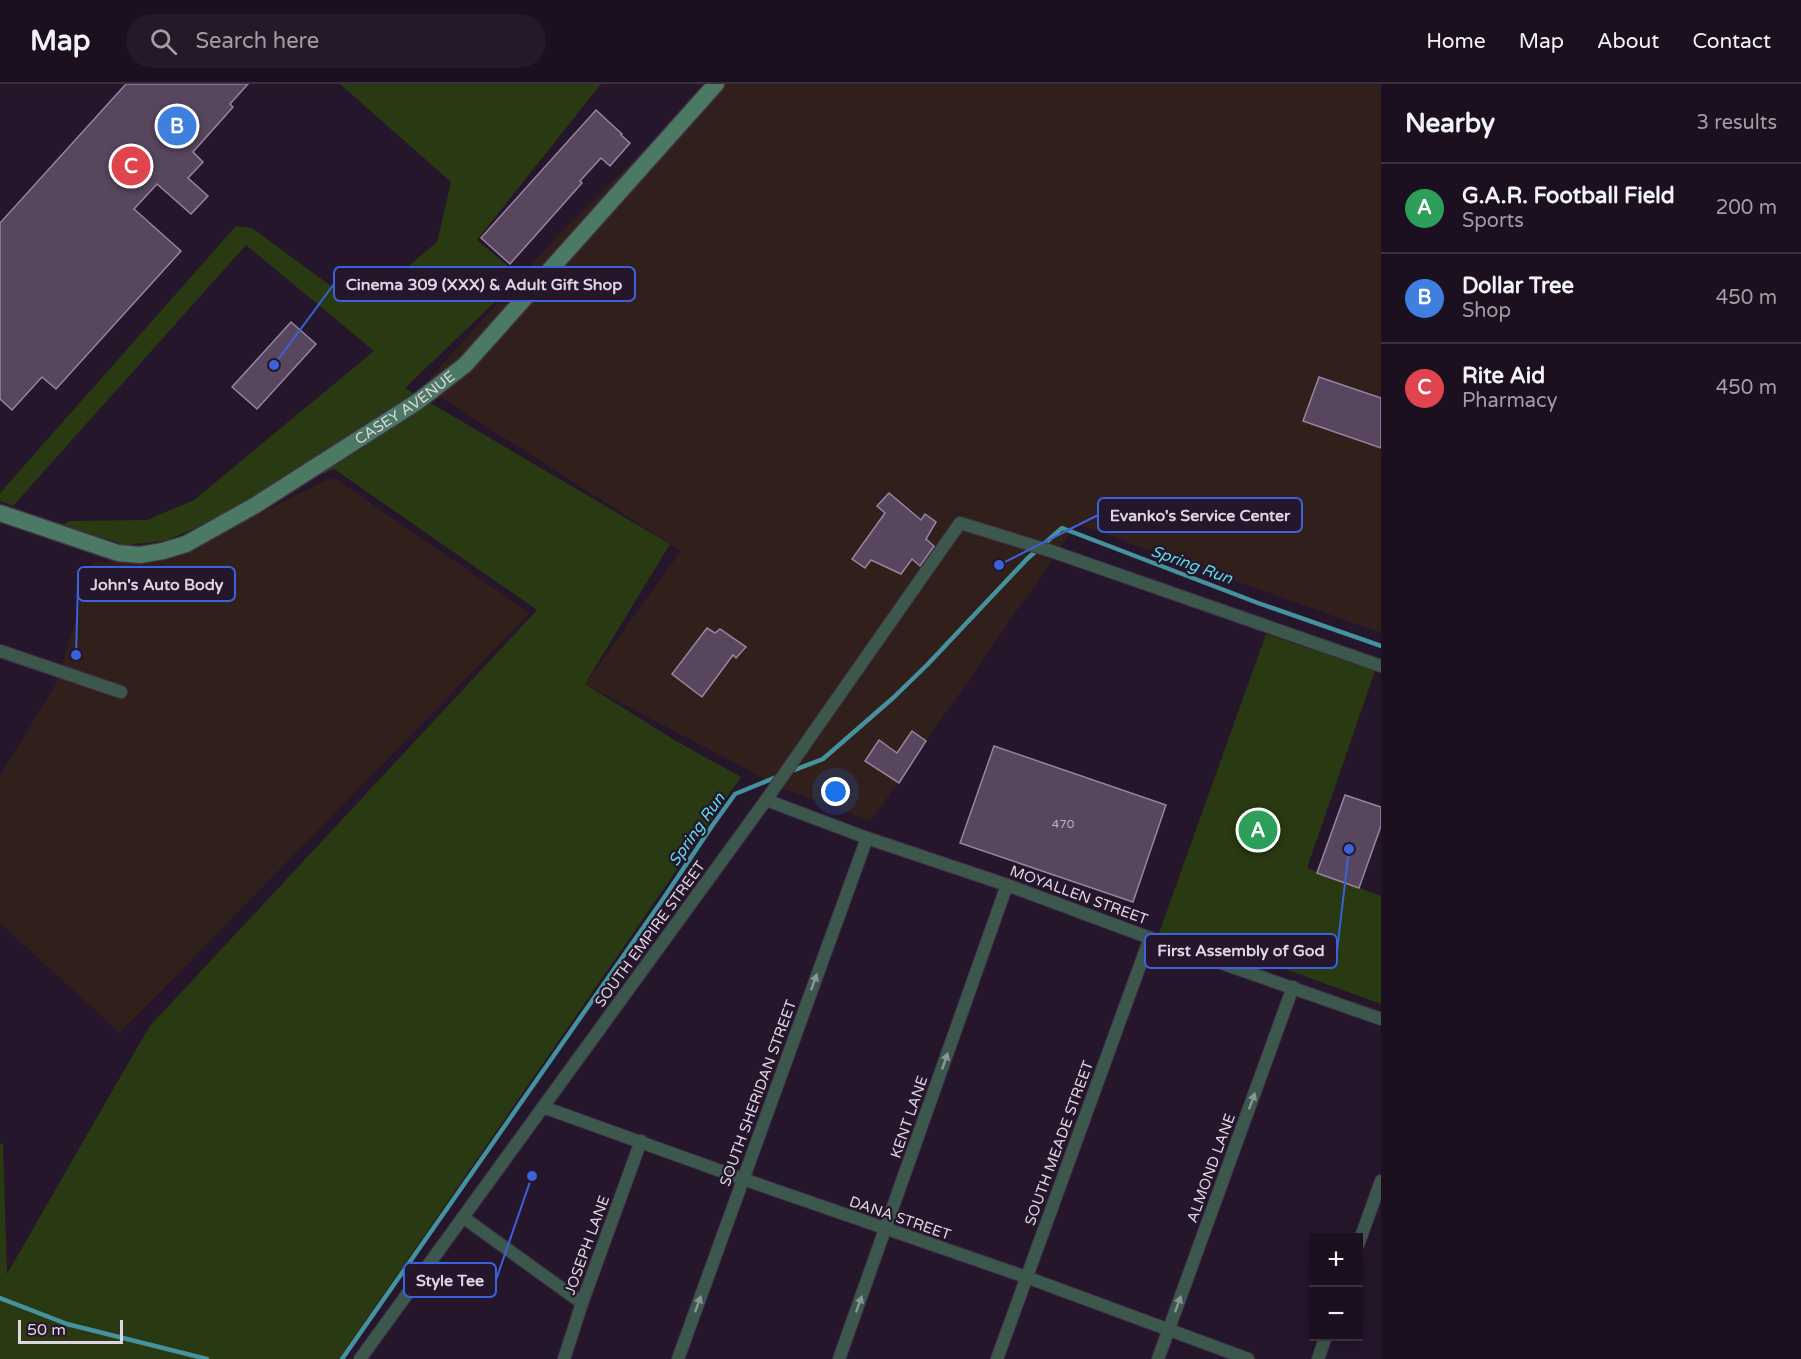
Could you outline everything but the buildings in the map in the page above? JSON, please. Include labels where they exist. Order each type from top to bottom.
[{"type":"street","name":"CASEY AVENUE","points":[[0,513],[118,553],[140,555],[186,544],[254,506],[417,402],[465,365],[716,84]]},
{"type":"street","name":"SOUTH EMPIRE STREET","points":[[360,1359],[766,800],[960,523],[1051,551],[1381,666]]},
{"type":"street","points":[[0,651],[121,692]]},
{"type":"street","name":"MOYALLEN STREET","points":[[766,800],[867,838],[1007,885],[1381,1019]]},
{"type":"street","name":"SOUTH SHERIDAN STREET","points":[[678,1359],[867,838]]},
{"type":"street","name":"KENT LANE","points":[[839,1359],[1007,885]]},
{"type":"street","name":"SOUTH MEADE STREET","points":[[998,1359],[1150,938]]},
{"type":"street","name":"ALMOND LANE","points":[[1158,1359],[1293,987]]},
{"type":"street","name":"DANA STREET","points":[[543,1107],[886,1230],[1026,1277],[1248,1359]]},
{"type":"street","name":"JOSEPH LANE","points":[[564,1359],[641,1141]]},
{"type":"street","points":[[1363,1234],[1381,1182]]},
{"type":"street","points":[[464,1218],[582,1304]]},
{"type":"street","points":[[1318,1359],[1324,1341]]},
{"type":"shaded area","points":[[705,84],[1381,84],[1381,633],[1077,524],[871,821],[786,790],[585,684],[681,551],[423,386],[561,232],[684,110]]},
{"type":"shaded area","points":[[333,477],[530,613],[120,1033],[0,923],[0,776],[57,682],[93,562],[164,561]]},
{"type":"green space","points":[[340,84],[601,84],[477,240],[521,277],[405,388],[670,544],[585,684],[676,741],[741,777],[339,1359],[0,1359],[0,1143],[3,1144],[7,1274],[149,1027],[537,610],[334,469],[165,541],[126,545],[63,525],[68,521],[147,520],[194,500],[374,351],[246,245],[13,506],[0,501],[0,493],[236,226],[252,228],[347,298],[393,279],[437,242],[451,182]]},
{"type":"green space","points":[[1266,634],[1375,671],[1307,868],[1381,896],[1381,1004],[1274,965],[1273,967],[1159,933]]},
{"type":"waterway","name":"Spring Run","points":[[789,772],[823,759],[893,698],[1027,559],[1062,528],[1258,603],[1381,646]]},
{"type":"waterway","name":"Spring Run","points":[[342,1359],[735,794],[779,776]]},
{"type":"waterway","name":"Spring Run","points":[[0,1298],[67,1324],[207,1359]]},
{"type":"place","name":"Dollar Tree","points":[[177,126]]},
{"type":"place","name":"Rite Aid","points":[[131,166]]},
{"type":"place","name":"Cinema 309 (XXX) & Adult Gift Shop","points":[[274,365]]},
{"type":"place","name":"Evanko's Service Center","points":[[999,565]]},
{"type":"place","name":"John's Auto Body","points":[[76,655]]},
{"type":"place","name":"G.A.R. Football Field","points":[[1258,830]]},
{"type":"place","name":"First Assembly of God","points":[[1349,849]]},
{"type":"place","name":"Style Tee","points":[[532,1176]]}]
